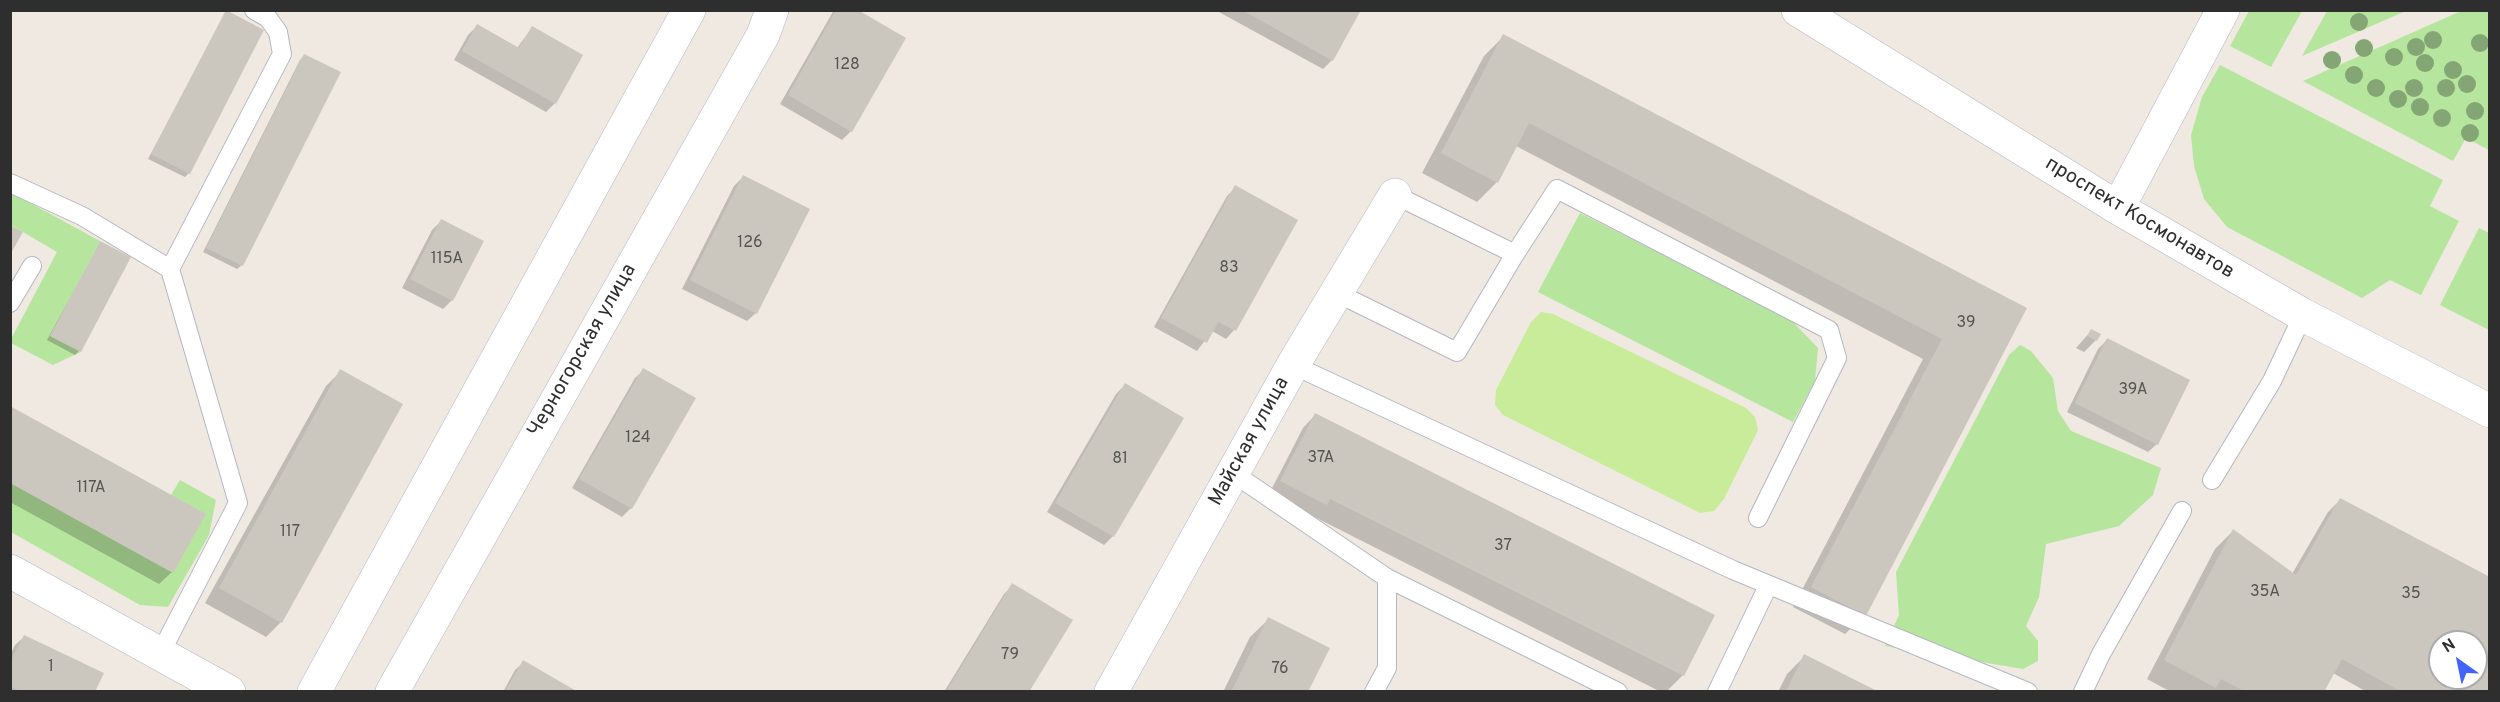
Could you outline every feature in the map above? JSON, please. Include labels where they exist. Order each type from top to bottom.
[{"type":"street","points":[[314,692],[688,10]]},
{"type":"street","name":"Черногорская улица","points":[[392,692],[763,35],[772,10]]},
{"type":"street","name":"проспект Космонавтов","points":[[1798,10],[2118,208],[2303,315],[2490,411]]},
{"type":"street","points":[[2118,208],[2223,10]]},
{"type":"street","name":"Майская улица","points":[[1111,692],[1293,365],[1395,195]]},
{"type":"street","points":[[10,571],[229,692]]},
{"type":"lane","points":[[170,269],[282,54],[279,32],[268,18],[254,10]]},
{"type":"lane","points":[[10,183],[82,216],[170,269],[238,503],[160,654]]},
{"type":"lane","points":[[1337,293],[1457,352],[1515,254],[1557,189],[1829,330],[1837,358],[1758,518]]},
{"type":"lane","points":[[1395,195],[1515,254]]},
{"type":"lane","points":[[10,303],[32,266]]},
{"type":"lane","points":[[2212,480],[2272,381],[2303,315]]},
{"type":"lane","points":[[1293,365],[1768,586],[2028,692]]},
{"type":"lane","points":[[1233,473],[1388,578],[1614,691]]},
{"type":"lane","points":[[2083,692],[2101,654],[2182,511]]},
{"type":"lane","points":[[1374,692],[1387,668],[1388,578]]},
{"type":"lane","points":[[1717,692],[1768,586]]},
{"type":"green space","points":[[2327,10],[2406,11],[2302,56]]},
{"type":"green space","points":[[2249,11],[2302,11],[2271,67],[2230,46]]},
{"type":"green space","points":[[2461,11],[2489,11],[2489,150],[2466,138],[2453,161],[2303,81]]},
{"type":"green space","points":[[2220,65],[2443,180],[2430,206],[2459,221],[2421,295],[2390,280],[2362,298],[2227,227],[2204,199],[2194,166],[2191,135],[2202,97]]},
{"type":"green space","points":[[10,192],[100,241],[50,336],[81,352],[53,365],[11,343],[11,339],[57,252],[11,225]]},
{"type":"green space","points":[[1580,213],[1791,320],[1818,348],[1815,381],[1793,422],[1538,292]]},
{"type":"green space","points":[[2479,228],[2489,233],[2489,330],[2440,305]]},
{"type":"green space","points":[[1541,312],[1553,314],[1746,408],[1755,417],[1758,430],[1724,499],[1714,511],[1700,513],[1503,415],[1495,405],[1496,390],[1531,322]]},
{"type":"green space","points":[[2020,345],[2031,351],[2053,378],[2058,411],[2071,431],[2161,468],[2153,495],[2119,526],[2046,544],[2039,597],[2026,626],[2038,641],[2038,661],[2023,669],[1885,646],[1899,615],[1896,572],[2009,355]]},
{"type":"green space","points":[[180,480],[216,500],[209,535],[168,607],[140,605],[11,532],[10,483],[171,495]]},
{"type":"building","points":[[226,10],[264,30],[190,174],[151,154]]},
{"type":"building","points":[[836,10],[858,10],[906,38],[852,132],[788,95]]},
{"type":"building","points":[[1242,10],[1361,10],[1333,61]]},
{"type":"building","points":[[477,24],[519,48],[532,26],[583,55],[556,104],[462,51]]},
{"type":"building","points":[[1503,34],[2027,308],[1866,616],[1811,587],[1942,339],[1529,123],[1498,183],[1441,153]]},
{"type":"building","points":[[304,54],[341,72],[243,266],[206,248]]},
{"type":"building","points":[[743,175],[810,209],[757,314],[690,280]]},
{"type":"building","points":[[1235,185],[1298,220],[1236,331],[1218,322],[1207,343],[1161,318]]},
{"type":"building","points":[[441,219],[484,241],[453,301],[410,279]]},
{"type":"building","points":[[10,225],[23,232],[10,255]]},
{"type":"building","points":[[100,241],[131,257],[81,352],[50,336]]},
{"type":"building","points":[[2091,329],[2101,334],[2097,341],[2087,336]]},
{"type":"building","points":[[2107,338],[2190,380],[2158,445],[2075,403]]},
{"type":"building","points":[[643,368],[696,398],[632,509],[579,479]]},
{"type":"building","points":[[340,369],[403,404],[282,623],[219,588]]},
{"type":"building","points":[[1125,383],[1184,418],[1114,537],[1055,503]]},
{"type":"building","points":[[10,406],[206,514],[173,573],[10,483]]},
{"type":"building","points":[[1315,413],[1715,615],[1684,676],[1330,499],[1327,505],[1280,481]]},
{"type":"building","points":[[2340,498],[2490,577],[2490,692],[2402,692],[2342,659],[2324,692],[2246,692],[2221,679],[2216,688],[2164,660],[2233,529],[2296,575]]},
{"type":"building","points":[[1012,583],[1073,620],[1029,692],[946,692]]},
{"type":"building","points":[[1268,617],[1330,648],[1308,692],[1231,692]]},
{"type":"building","points":[[24,635],[104,673],[95,692],[22,692],[10,686],[10,662]]},
{"type":"building","points":[[1804,654],[1879,692],[1786,692]]},
{"type":"building","points":[[523,660],[578,692],[505,692]]}]
